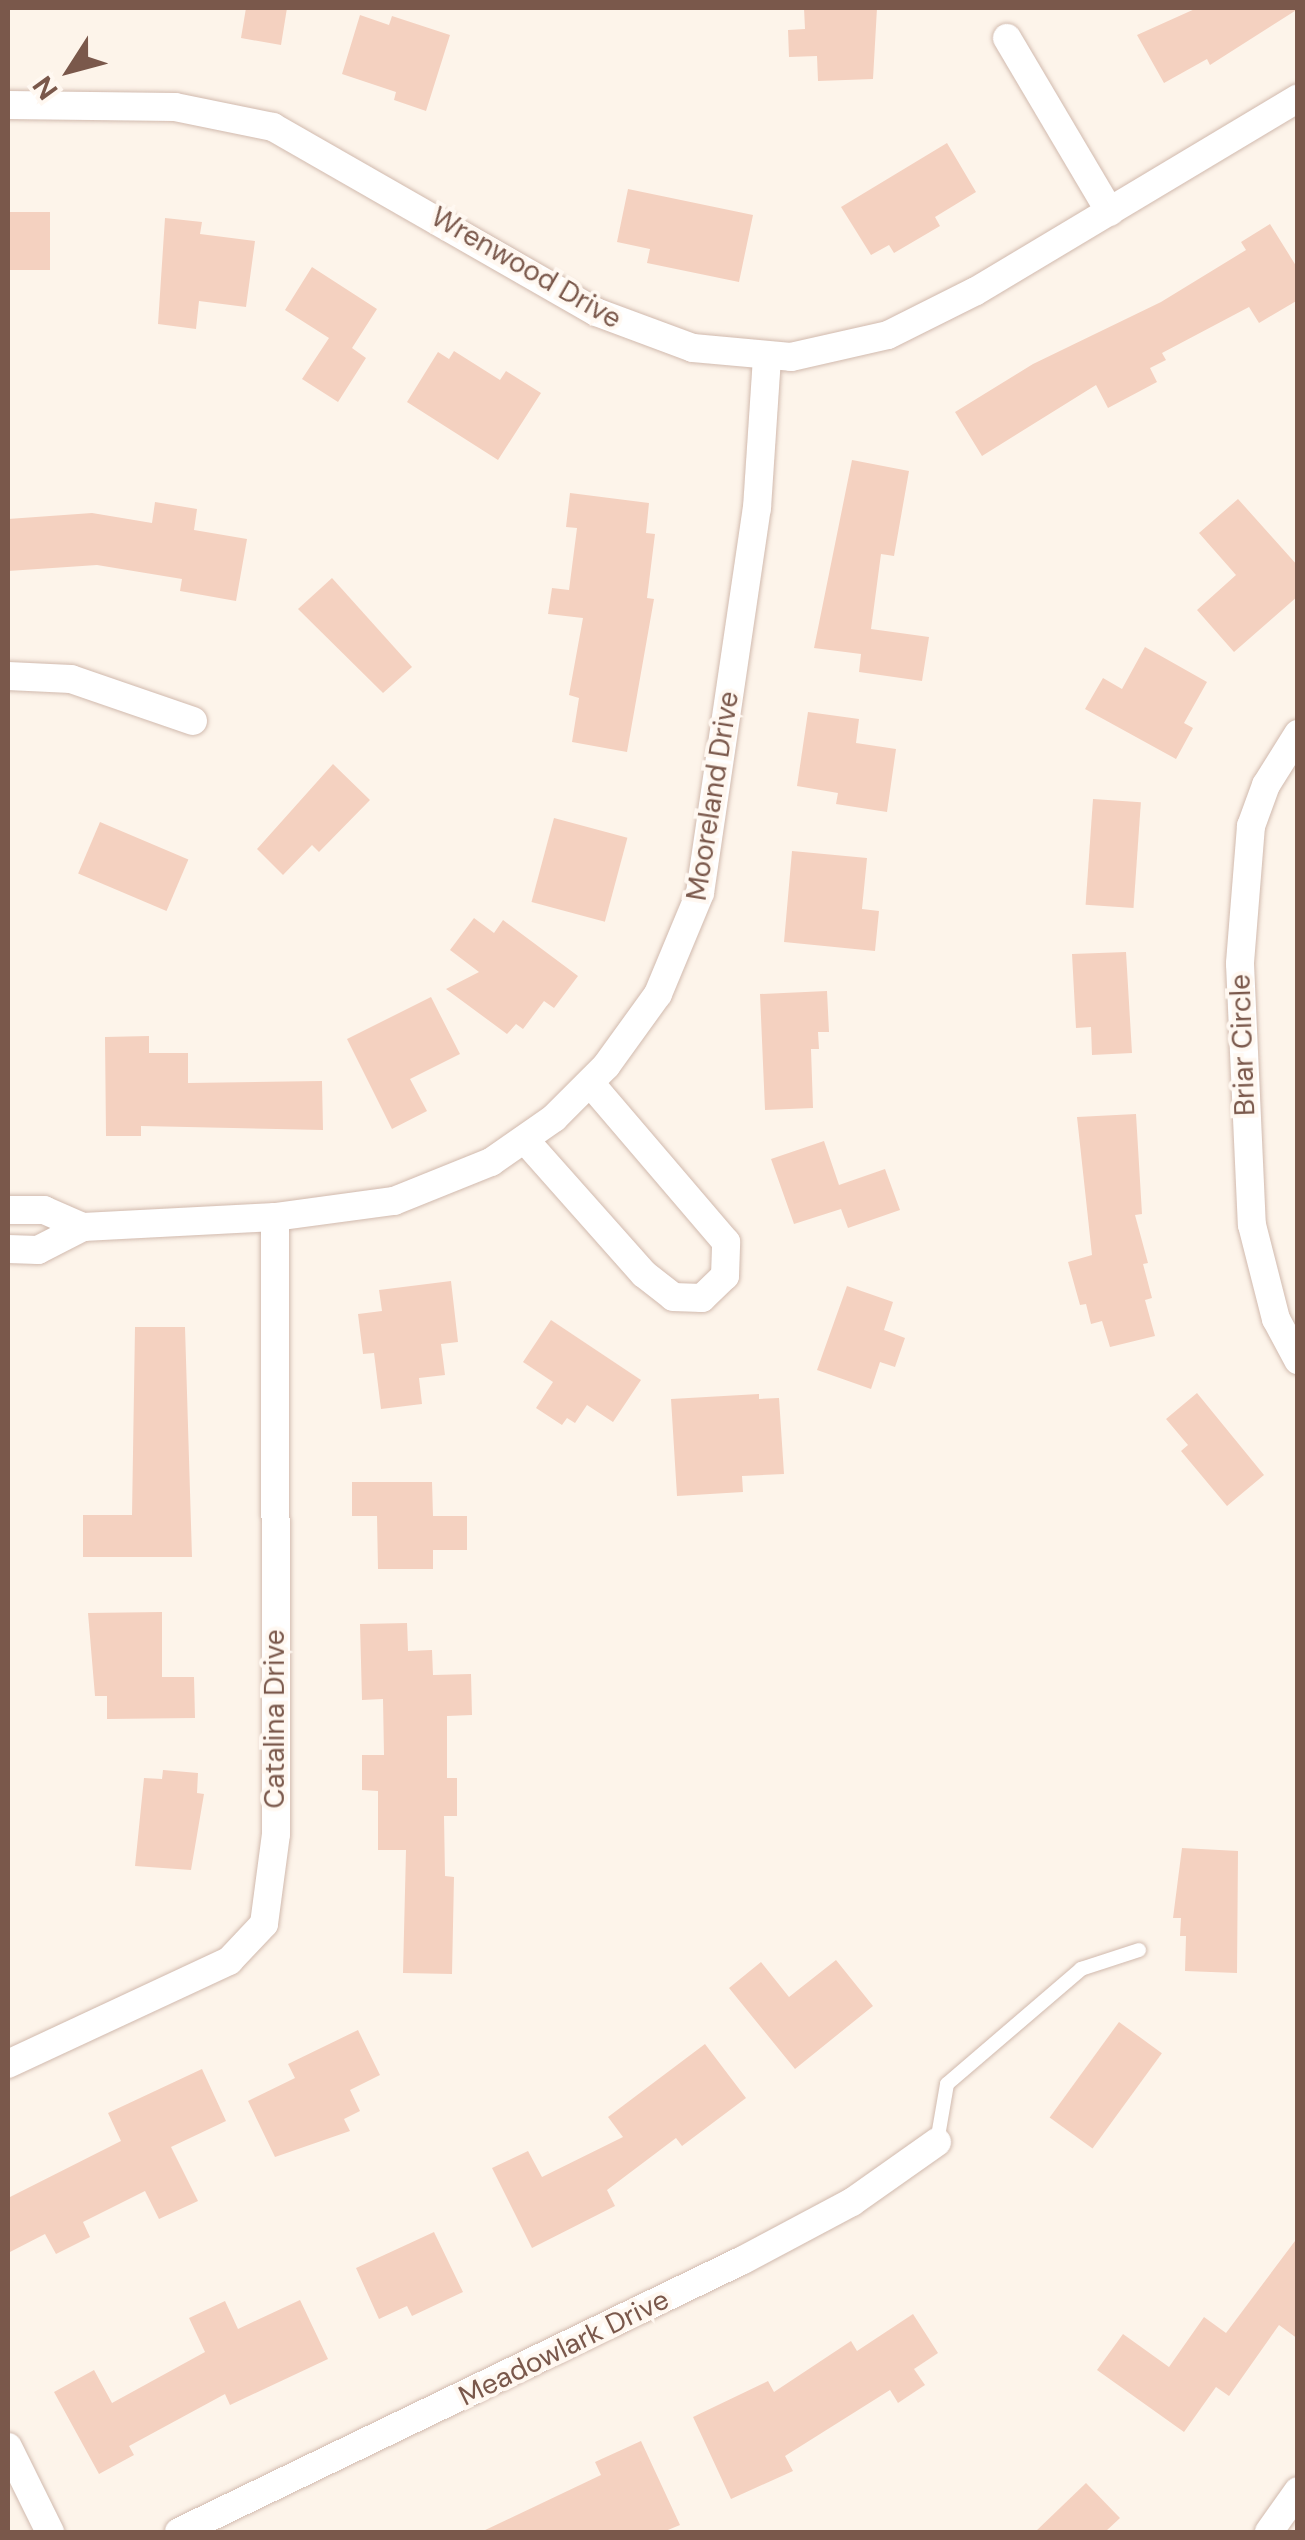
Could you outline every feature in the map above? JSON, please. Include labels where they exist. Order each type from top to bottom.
[{"type":"street","points":[[1007,38],[1110,212]]},
{"type":"street","name":"Wrenwood Drive","points":[[8,105],[175,108],[273,127],[596,312],[692,348],[767,356],[840,350],[888,335],[1110,212],[1298,98]]},
{"type":"street","name":"Mooreland Drive","points":[[8,1249],[38,1250],[83,1228],[276,1217],[394,1201],[443,1184],[525,1140],[590,1083],[658,994],[700,893],[757,508],[767,356]]},
{"type":"street","points":[[8,676],[70,679],[193,721]]},
{"type":"street","name":"Briar Circle","points":[[1298,734],[1251,826],[1240,964],[1252,1225],[1276,1319],[1298,1360]]},
{"type":"street","points":[[525,1140],[644,1274],[673,1296],[702,1298],[725,1276],[726,1242],[590,1083]]},
{"type":"street","name":"Mooreland Drive","points":[[8,1210],[44,1210],[83,1228]]},
{"type":"street","name":"Catalina Drive","points":[[8,2064],[228,1962],[264,1924],[276,1851],[276,1217]]},
{"type":"street","name":"Meadowlark Drive","points":[[179,2532],[743,2260],[852,2202],[937,2142]]},
{"type":"street","points":[[8,2447],[50,2532]]},
{"type":"street","points":[[1269,2532],[1298,2491]]},
{"type":"lane","points":[[937,2142],[947,2084],[1081,1970],[1139,1950]]},
{"type":"building","points":[[246,8],[287,8],[281,45],[241,38]]},
{"type":"building","points":[[804,8],[877,8],[873,79],[818,81],[817,56],[789,57],[788,30],[805,29]]},
{"type":"building","points":[[1197,8],[1298,9],[1210,65],[1207,59],[1164,83],[1137,35]]},
{"type":"building","points":[[360,15],[389,25],[392,16],[450,35],[426,111],[394,100],[396,92],[342,74]]},
{"type":"building","points":[[947,143],[976,192],[935,217],[940,226],[894,253],[889,245],[871,255],[841,207]]},
{"type":"building","points":[[628,189],[753,215],[739,282],[647,263],[650,249],[617,242]]},
{"type":"building","points":[[8,212],[50,212],[50,270],[8,270]]},
{"type":"building","points":[[165,218],[202,222],[200,234],[255,241],[246,307],[199,301],[196,329],[158,324]]},
{"type":"building","points":[[1270,224],[1298,269],[1298,300],[1259,323],[1249,307],[1162,353],[1166,360],[1150,368],[1157,382],[1108,408],[1096,385],[982,456],[955,412],[1033,364],[1161,302],[1246,250],[1241,242]]},
{"type":"building","points":[[312,267],[377,309],[352,348],[366,358],[338,402],[302,379],[329,338],[285,310]]},
{"type":"building","points":[[454,351],[500,380],[506,371],[541,393],[498,460],[407,402],[438,352],[449,359]]},
{"type":"building","points":[[852,460],[909,471],[894,556],[881,554],[871,629],[929,637],[922,681],[859,672],[861,654],[814,648]]},
{"type":"building","points":[[570,493],[649,503],[646,533],[655,534],[647,598],[654,599],[627,752],[572,742],[579,698],[569,695],[583,618],[548,614],[552,588],[569,590],[577,528],[566,527]]},
{"type":"building","points":[[1238,499],[1298,566],[1298,596],[1234,652],[1197,610],[1236,575],[1199,533]]},
{"type":"building","points":[[155,502],[197,509],[194,530],[247,539],[236,601],[180,591],[182,579],[97,565],[8,571],[8,519],[92,513],[152,523]]},
{"type":"building","points":[[332,578],[412,667],[383,693],[298,609]]},
{"type":"building","points":[[1145,647],[1207,682],[1184,723],[1193,728],[1176,759],[1085,709],[1103,678],[1122,689]]},
{"type":"building","points":[[808,712],[859,719],[856,743],[896,749],[887,812],[836,804],[838,793],[797,786]]},
{"type":"building","points":[[333,764],[370,800],[319,852],[312,845],[283,875],[257,849]]},
{"type":"building","points":[[1093,799],[1141,802],[1133,908],[1086,905]]},
{"type":"building","points":[[554,818],[627,838],[605,922],[531,902]]},
{"type":"building","points":[[100,822],[188,860],[166,911],[78,874]]},
{"type":"building","points":[[792,851],[867,858],[862,909],[879,911],[875,951],[784,942]]},
{"type":"building","points":[[474,918],[494,933],[503,920],[578,976],[554,1008],[544,1001],[523,1029],[516,1024],[507,1034],[446,989],[479,972],[450,950]]},
{"type":"building","points":[[1126,952],[1132,1053],[1092,1055],[1091,1027],[1076,1028],[1072,954]]},
{"type":"building","points":[[827,991],[829,1032],[818,1032],[819,1049],[811,1049],[813,1108],[765,1110],[760,994]]},
{"type":"building","points":[[431,997],[460,1054],[410,1079],[427,1111],[392,1129],[347,1039]]},
{"type":"building","points":[[149,1036],[149,1053],[188,1053],[188,1083],[322,1081],[323,1130],[141,1126],[141,1136],[106,1136],[105,1037]]},
{"type":"building","points":[[1136,1114],[1142,1214],[1135,1215],[1148,1263],[1143,1264],[1152,1298],[1145,1300],[1155,1336],[1110,1347],[1102,1321],[1091,1324],[1086,1304],[1080,1305],[1068,1262],[1092,1255],[1077,1117]]},
{"type":"building","points":[[824,1141],[839,1185],[885,1169],[900,1210],[848,1228],[841,1209],[794,1224],[771,1159]]},
{"type":"building","points":[[451,1281],[458,1342],[441,1344],[445,1375],[419,1378],[422,1404],[381,1409],[374,1353],[363,1354],[358,1314],[382,1311],[379,1290]]},
{"type":"building","points":[[847,1286],[893,1302],[884,1330],[905,1338],[895,1367],[880,1362],[871,1389],[817,1370]]},
{"type":"building","points":[[551,1320],[641,1380],[613,1422],[587,1405],[575,1423],[567,1418],[562,1425],[536,1408],[553,1382],[523,1362]]},
{"type":"building","points":[[135,1327],[185,1327],[192,1557],[83,1557],[83,1515],[132,1515]]},
{"type":"building","points":[[1197,1393],[1264,1475],[1227,1506],[1181,1451],[1188,1445],[1166,1419]]},
{"type":"building","points":[[759,1394],[759,1399],[779,1398],[784,1474],[742,1476],[743,1492],[677,1496],[671,1399]]},
{"type":"building","points":[[352,1482],[432,1482],[433,1516],[467,1516],[467,1550],[433,1550],[433,1569],[378,1569],[377,1516],[352,1516]]},
{"type":"building","points":[[162,1612],[162,1677],[194,1677],[195,1718],[107,1719],[107,1696],[95,1696],[88,1613]]},
{"type":"building","points":[[407,1623],[408,1651],[432,1650],[433,1675],[471,1674],[472,1715],[447,1716],[447,1778],[457,1778],[457,1816],[444,1816],[445,1876],[454,1877],[452,1974],[403,1973],[406,1850],[378,1850],[378,1791],[362,1790],[362,1755],[384,1755],[383,1699],[362,1700],[360,1624]]},
{"type":"building","points":[[163,1770],[198,1773],[197,1793],[204,1794],[191,1870],[135,1866],[144,1778],[162,1779]]},
{"type":"building","points":[[1182,1848],[1238,1851],[1237,1973],[1185,1971],[1186,1936],[1180,1936],[1181,1918],[1173,1918]]},
{"type":"building","points":[[836,1960],[873,2006],[795,2069],[729,1988],[761,1962],[789,1997]]},
{"type":"building","points":[[1119,2022],[1162,2053],[1093,2149],[1050,2117]]},
{"type":"building","points":[[358,2030],[380,2075],[350,2090],[360,2111],[344,2119],[350,2131],[275,2157],[248,2101],[295,2078],[288,2064]]},
{"type":"building","points":[[705,2044],[746,2098],[682,2146],[676,2138],[607,2190],[615,2206],[532,2248],[492,2168],[528,2151],[542,2177],[623,2137],[608,2117]]},
{"type":"building","points":[[202,2069],[226,2121],[171,2147],[198,2201],[159,2219],[145,2191],[83,2222],[90,2237],[56,2254],[45,2234],[8,2253],[8,2198],[121,2141],[108,2113]]},
{"type":"building","points":[[434,2232],[463,2292],[412,2316],[407,2306],[379,2319],[356,2268]]},
{"type":"building","points":[[1298,2237],[1298,2339],[1279,2325],[1229,2396],[1216,2387],[1184,2432],[1097,2370],[1123,2334],[1169,2367],[1204,2317],[1226,2333]]},
{"type":"building","points":[[300,2300],[328,2359],[230,2405],[225,2394],[129,2446],[134,2455],[99,2474],[54,2392],[94,2370],[112,2403],[205,2352],[189,2318],[225,2301],[238,2329]]},
{"type":"building","points":[[913,2314],[938,2353],[914,2369],[925,2385],[898,2403],[890,2390],[785,2456],[793,2471],[731,2499],[693,2417],[768,2381],[774,2392],[851,2341],[857,2351]]},
{"type":"building","points":[[641,2441],[680,2525],[663,2532],[481,2532],[601,2475],[595,2462]]},
{"type":"building","points":[[1086,2483],[1120,2518],[1105,2532],[1035,2532]]}]
